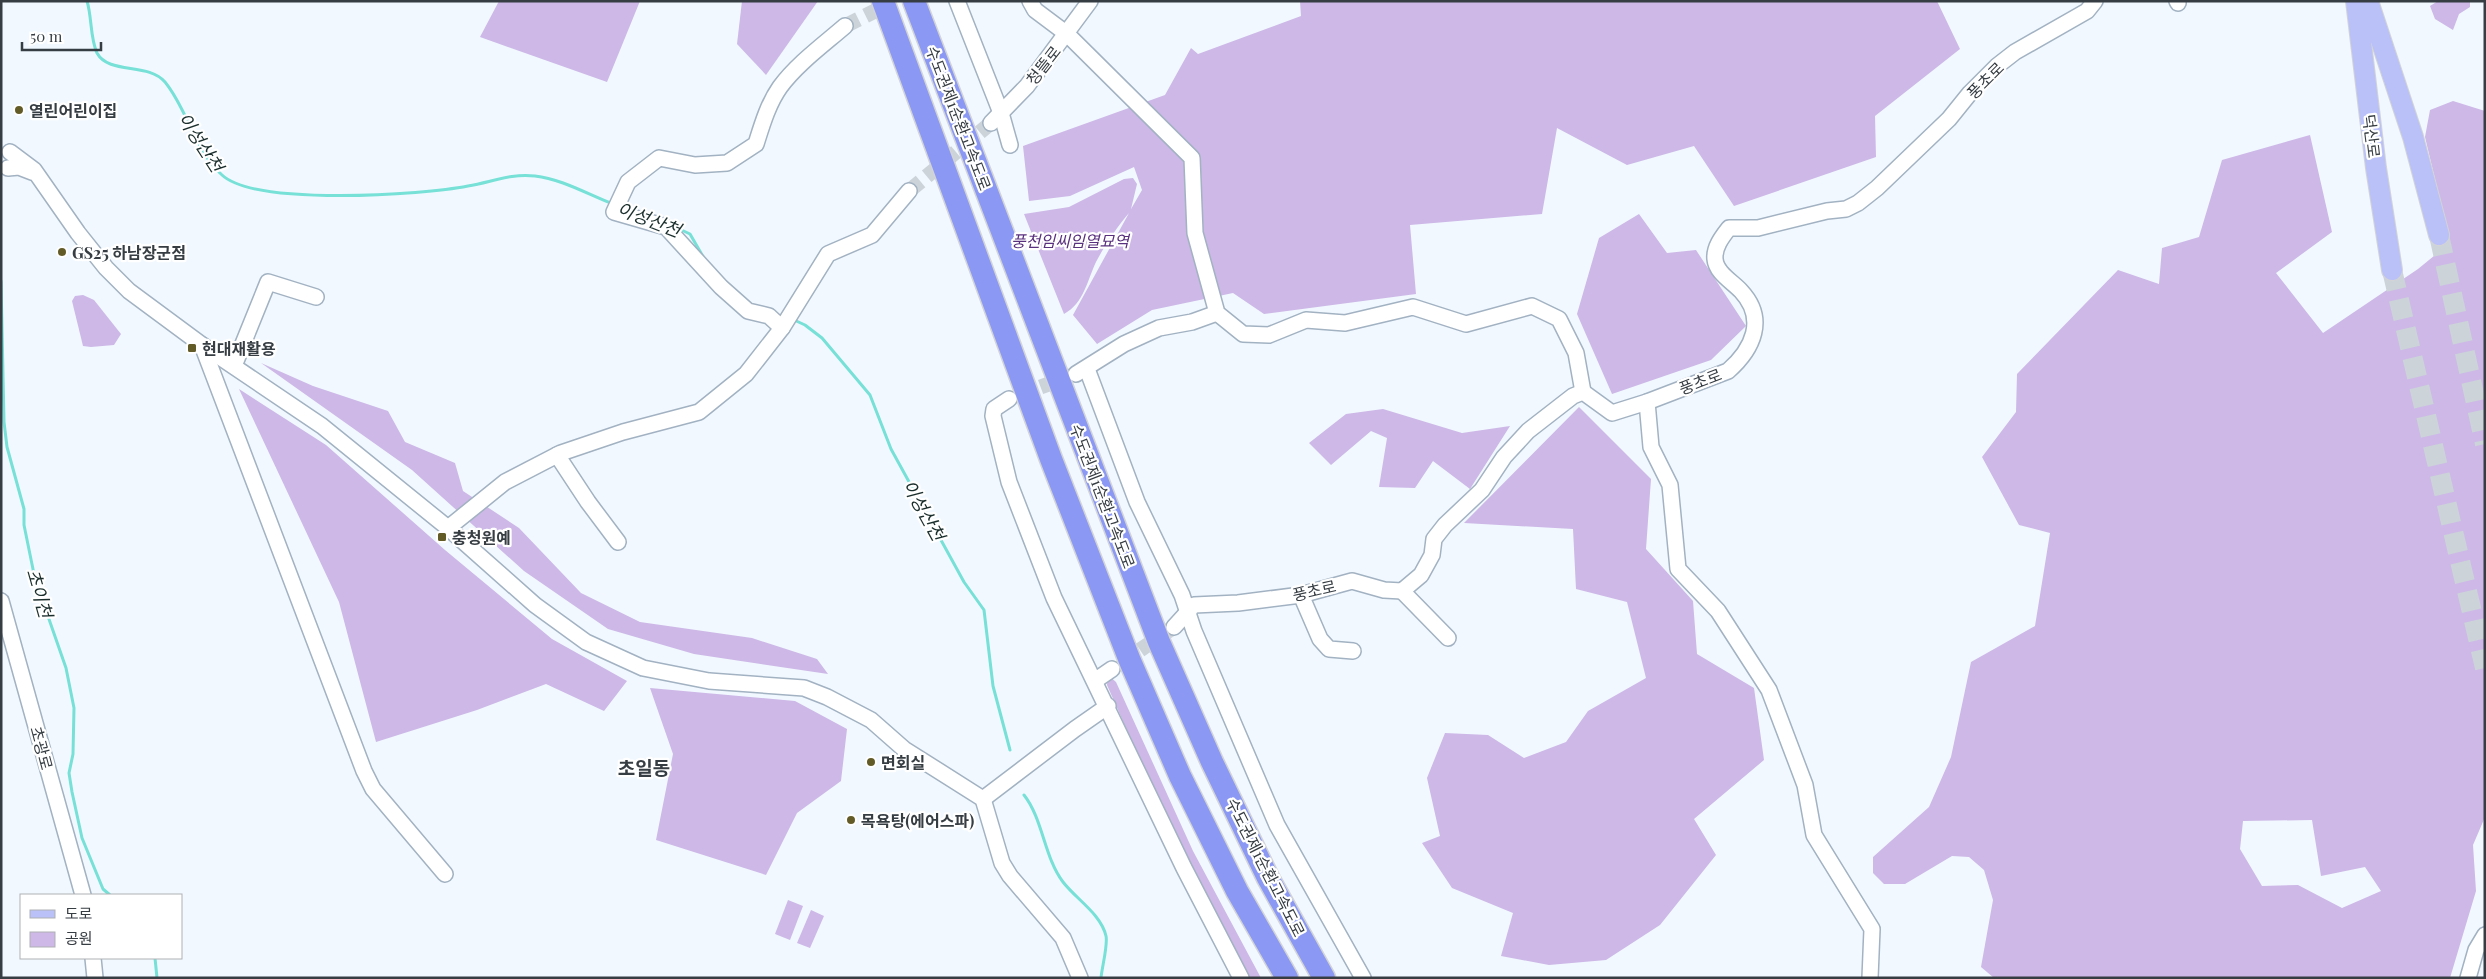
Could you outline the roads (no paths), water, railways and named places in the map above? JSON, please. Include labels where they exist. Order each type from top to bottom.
[{"type":"highway","name":"수도권제1순환고속도로","points":[[882,1],[1048,450],[1130,661],[1180,776],[1237,891],[1287,978]]},
{"type":"highway","name":"수도권제1순환고속도로","points":[[914,1],[1159,642],[1212,762],[1268,878],[1324,978]]},
{"type":"main road","name":"덕산로","points":[[2356,1],[2376,168],[2392,270]]},
{"type":"main road","points":[[2368,1],[2413,137],[2439,235]]},
{"type":"street","points":[[957,1],[996,118],[1010,146]]},
{"type":"street","points":[[1030,1],[1034,10],[1067,34],[1192,158],[1195,233],[1217,313],[1242,334],[1269,336],[1306,320],[1345,323],[1413,308],[1466,324],[1532,306],[1559,319],[1576,353],[1583,392],[1572,396],[1528,431],[1504,457],[1482,490],[1434,539],[1432,555],[1421,575],[1402,591],[1448,638]]},
{"type":"street","name":"청뜰로","points":[[996,118],[1027,86],[1090,1]]},
{"type":"street","name":"풍초로","points":[[1583,392],[1612,413],[1648,402],[1728,371],[1738,362],[1752,341],[1756,324],[1754,312],[1749,301],[1720,270],[1715,261],[1716,249],[1729,228],[1758,228],[1827,210],[1846,209],[1858,203],[1877,188],[1949,119],[1970,93],[1997,66],[2015,52],[2087,11],[2095,1]]},
{"type":"street","points":[[782,328],[769,316],[748,312],[721,287],[666,227],[614,212],[628,182],[658,158],[695,164],[726,163],[756,144],[763,118],[780,87],[845,26]]},
{"type":"street","points":[[4,147],[12,162],[4,171]]},
{"type":"street","points":[[4,147],[30,166],[78,233],[112,274],[156,313],[322,426],[448,528],[535,605],[586,642],[643,668],[709,681],[804,688],[871,720],[904,749],[983,799],[1002,863],[1010,876],[1063,938],[1080,978]]},
{"type":"street","points":[[4,171],[26,169],[41,180]]},
{"type":"street","points":[[448,528],[505,482],[557,455],[623,432],[698,412],[746,374],[782,328],[828,254],[872,235],[909,191]]},
{"type":"street","points":[[234,366],[268,282],[316,297]]},
{"type":"street","points":[[1217,313],[1192,322],[1158,328],[1124,344],[1082,372],[1188,612],[1277,825],[1363,978]]},
{"type":"street","points":[[202,345],[364,771],[373,789],[445,874]]},
{"type":"street","points":[[1009,399],[994,409],[993,416],[1009,482],[1054,598],[1096,680],[1177,854],[1241,978]]},
{"type":"street","points":[[1648,402],[1650,446],[1670,485],[1678,569],[1718,611],[1769,690],[1805,785],[1814,835],[1872,929],[1870,978]]},
{"type":"street","points":[[557,455],[588,502],[618,542]]},
{"type":"street","name":"풍초로","points":[[1174,627],[1194,604],[1238,604],[1301,595],[1352,581],[1384,590],[1402,591]]},
{"type":"street","points":[[1301,595],[1320,640],[1329,649],[1353,651]]},
{"type":"street","name":"초광로","points":[[1,600],[83,894]]},
{"type":"street","points":[[1096,680],[1112,669]]},
{"type":"street","points":[[983,799],[1074,729],[1108,706]]},
{"type":"street","points":[[2468,978],[2476,950],[2485,935]]},
{"type":"street","points":[[93,959],[96,978]]},
{"type":"waterway","name":"이성산천","points":[[87,1],[93,41],[97,53],[110,64],[149,72],[165,82],[180,105],[198,142],[212,165],[222,175],[240,185],[268,191],[302,194],[340,196],[379,195],[446,189],[526,175],[555,180],[613,204]]},
{"type":"waterway","name":"이성산천","points":[[673,226],[690,234],[705,260]]},
{"type":"waterway","name":"초이천","points":[[1,281],[4,422],[7,447],[24,509],[24,525],[35,579],[66,668],[74,708],[73,754],[69,773],[82,838],[103,889],[109,894]]},
{"type":"waterway","name":"이성산천","points":[[792,319],[805,325],[822,338],[870,395],[891,449],[964,582],[984,610],[993,686],[1010,750]]},
{"type":"waterway","name":"이성산천","points":[[1024,795],[1035,815],[1057,872],[1068,888],[1094,914],[1103,928],[1106,936],[1106,945],[1101,978]]},
{"type":"waterway","name":"초이천","points":[[155,959],[157,978]]},
{"type":"tunnel","points":[[845,26],[893,2]]},
{"type":"tunnel","points":[[909,191],[991,123]]},
{"type":"tunnel","points":[[2439,235],[2485,444]]},
{"type":"tunnel","points":[[2392,270],[2485,668]]},
{"type":"tunnel","points":[[1019,395],[1068,377]]},
{"type":"tunnel","points":[[1121,663],[1174,627]]},
{"type":"place","name":"열린어린이집","points":[[19,110]]},
{"type":"place","name":"GS25 하남장군점","points":[[62,252]]},
{"type":"place","name":"현대재활용","points":[[192,348]]},
{"type":"place","name":"충청원예","points":[[442,537]]},
{"type":"place","name":"면회실","points":[[871,762]]},
{"type":"place","name":"목욕탕(에어스파)","points":[[851,820]]},
{"type":"district","name":"초일동","points":[[644,767]]},
{"type":"park label","name":"풍천임씨임열묘역","points":[[1070,240]]}]
